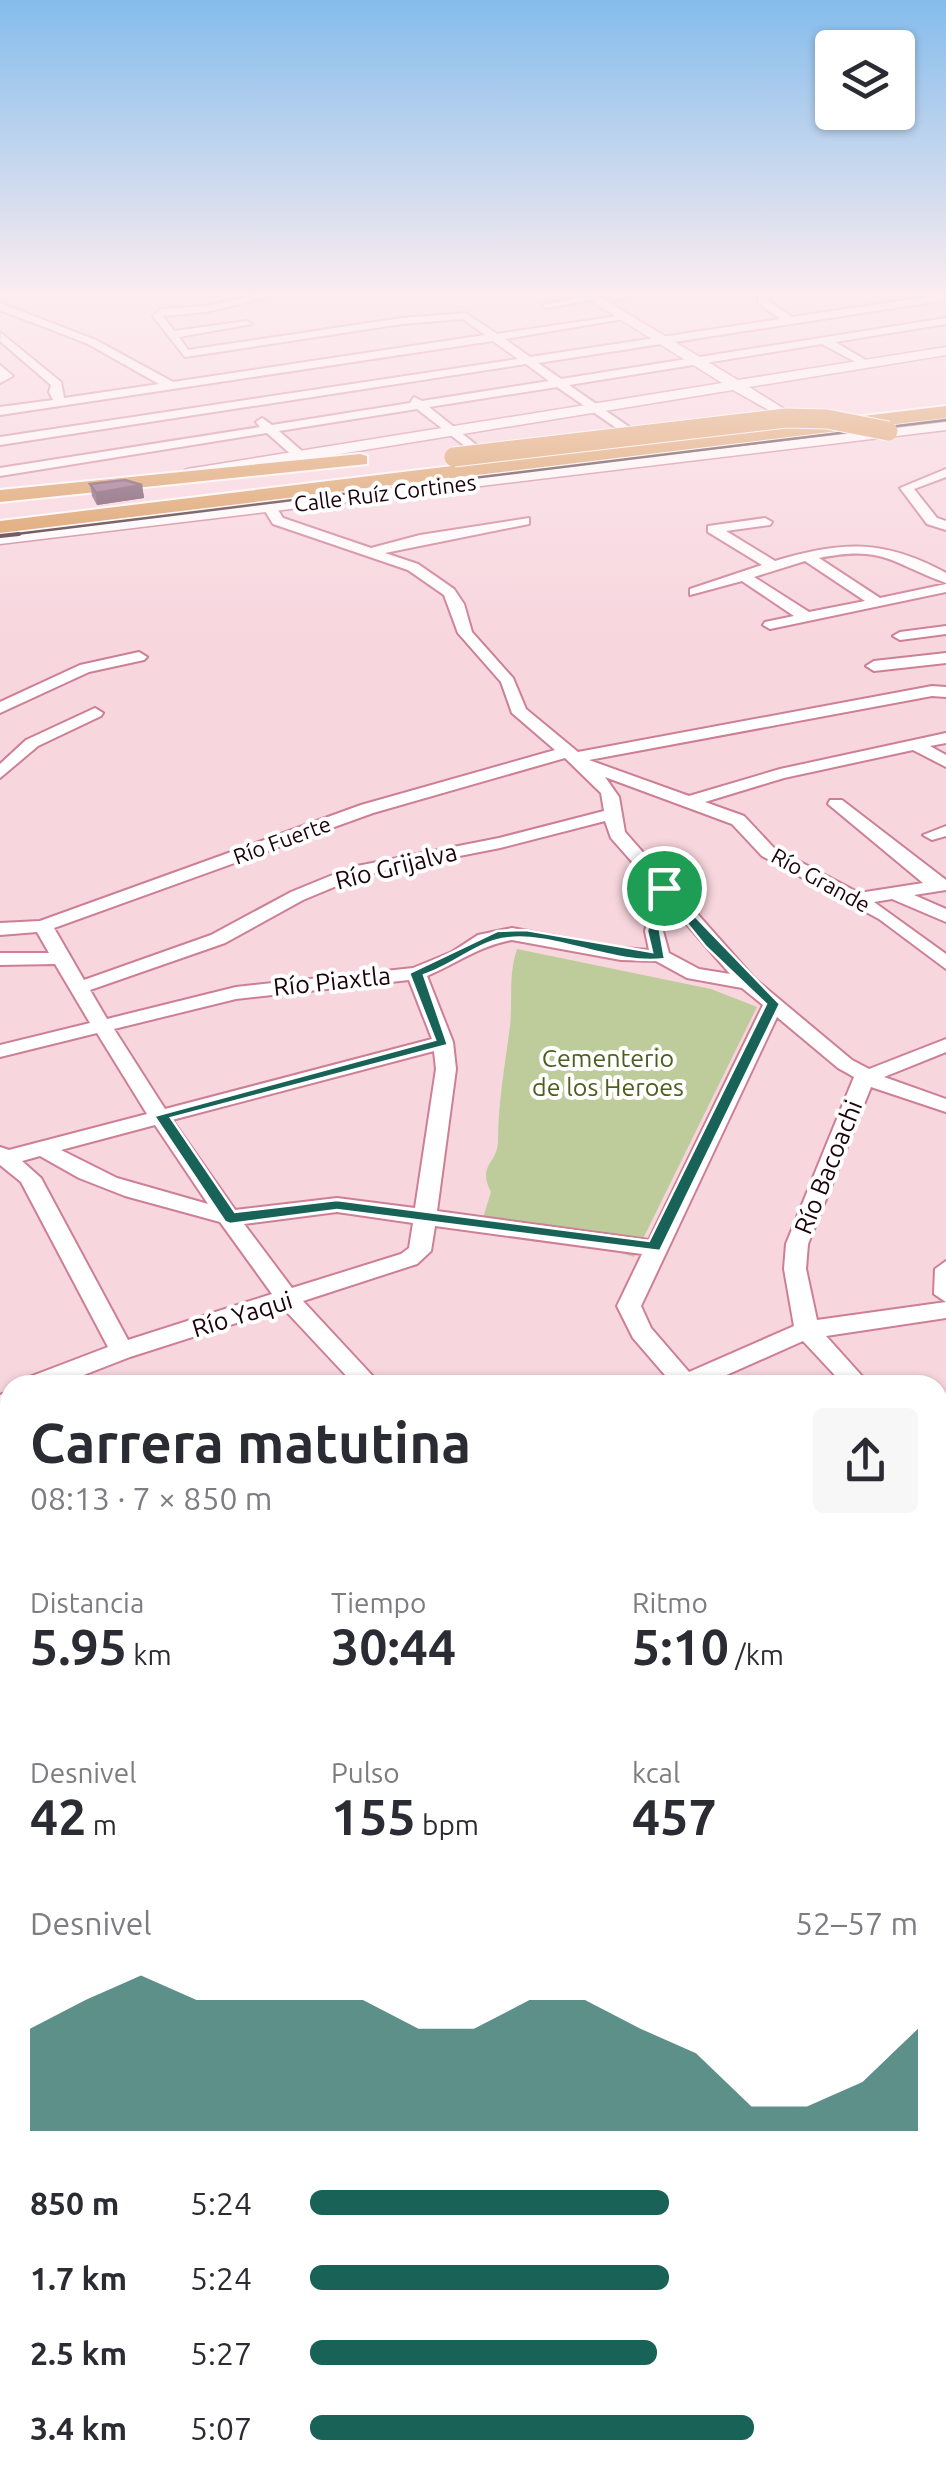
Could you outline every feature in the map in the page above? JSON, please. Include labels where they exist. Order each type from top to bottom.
[{"type":"highway","points":[[491,466],[589,458],[946,413]]},
{"type":"highway","points":[[491,466],[508,470],[551,465],[946,413]]},
{"type":"highway","points":[[0,496],[297,460],[411,457],[781,414],[830,428],[884,434]]},
{"type":"highway","points":[[730,420],[750,426],[752,435]]},
{"type":"highway","points":[[411,457],[454,457],[769,420],[884,434]]},
{"type":"highway","points":[[0,527],[202,502],[264,501],[491,466],[830,428]]},
{"type":"highway","points":[[202,502],[168,498],[160,490],[170,482],[192,477],[297,460]]},
{"type":"highway","points":[[110,483],[132,491],[138,498],[130,508],[116,512]]},
{"type":"street","points":[[0,411],[32,407]]},
{"type":"street","points":[[165,446],[179,414],[188,407]]},
{"type":"street","points":[[0,442],[220,407]]},
{"type":"street","points":[[247,407],[297,460],[603,407]]},
{"type":"street","points":[[0,472],[413,407]]},
{"type":"street","points":[[420,407],[475,450]]},
{"type":"street","points":[[770,407],[781,414]]},
{"type":"street","points":[[596,408],[628,432]]},
{"type":"street","name":"Calle Ruíz Cortines","points":[[0,540],[264,501],[830,428]]},
{"type":"street","points":[[884,434],[946,428]]},
{"type":"street","points":[[884,434],[946,428]]},
{"type":"street","points":[[946,473],[906,488],[932,520],[946,526]]},
{"type":"street","points":[[264,501],[278,521],[413,567],[449,592],[465,633],[508,681],[518,710],[609,791],[617,834],[748,983],[864,1078],[946,1106]]},
{"type":"street","points":[[372,552],[524,520]]},
{"type":"street","points":[[766,522],[713,530],[775,568]]},
{"type":"street","points":[[695,592],[810,558],[859,550],[903,557],[946,579]]},
{"type":"street","points":[[810,558],[880,603]]},
{"type":"street","points":[[744,578],[808,618]]},
{"type":"street","points":[[770,625],[946,588]]},
{"type":"street","points":[[900,636],[946,630]]},
{"type":"street","points":[[0,708],[85,668],[140,657]]},
{"type":"street","points":[[874,666],[946,658]]},
{"type":"street","name":"Río Fuerte","points":[[0,929],[33,928],[367,809],[574,758],[920,693],[946,692]]},
{"type":"street","points":[[0,773],[32,743],[95,712]]},
{"type":"street","points":[[690,801],[780,774],[946,738]]},
{"type":"street","points":[[918,747],[946,762]]},
{"type":"street","name":"Río Grande","points":[[574,758],[738,820],[768,852],[858,899],[946,963]]},
{"type":"street","points":[[836,804],[942,886]]},
{"type":"street","name":"Río Grijalva","points":[[78,988],[218,939],[296,896],[358,871],[500,843],[612,814]]},
{"type":"street","points":[[858,899],[942,886]]},
{"type":"street","points":[[660,956],[654,931],[664,888]]},
{"type":"street","points":[[896,894],[946,916]]},
{"type":"street","points":[[0,946],[33,928],[61,958],[229,1217],[288,1300],[354,1375]]},
{"type":"street","name":"Río Piaxtla","points":[[0,1051],[278,985],[416,973],[459,956],[485,939],[512,934],[621,954],[660,956],[694,974],[748,983]]},
{"type":"street","points":[[0,960],[61,958]]},
{"type":"street","points":[[416,973],[443,1042],[446,1069],[428,1220]]},
{"type":"street","points":[[677,1375],[632,1318],[633,1292],[773,1004]]},
{"type":"street","points":[[3,1156],[44,1149],[443,1042]]},
{"type":"street","name":"Río Bacoachi","points":[[807,1330],[795,1269],[797,1244],[864,1078],[946,1044]]},
{"type":"street","points":[[44,1149],[73,1168],[128,1190],[229,1217],[337,1205],[654,1248]]},
{"type":"street","points":[[3,1156],[30,1178],[122,1351]]},
{"type":"street","name":"Río Yaqui","points":[[59,1375],[408,1259],[420,1250],[428,1220]]},
{"type":"street","points":[[946,1269],[946,1294]]},
{"type":"street","points":[[704,1375],[807,1330],[946,1310]]},
{"type":"street","points":[[807,1330],[849,1375]]},
{"type":"green space","name":"Cementerio de los Heroes","points":[[517,949],[711,989],[757,1007],[634,1257],[548,1232],[482,1221],[491,1192],[487,1170],[498,1142]]},
{"type":"building","points":[[125,480],[142,485],[96,493],[90,484]]},
{"type":"railway","points":[[19,534],[0,536],[946,420]]},
{"type":"route","points":[[664,888],[711,944],[773,1004],[654,1248],[337,1205],[230,1218],[162,1116],[443,1042],[416,973],[438,966],[497,935],[526,934],[621,954],[660,956],[654,944],[654,931],[658,900],[664,888]]}]
